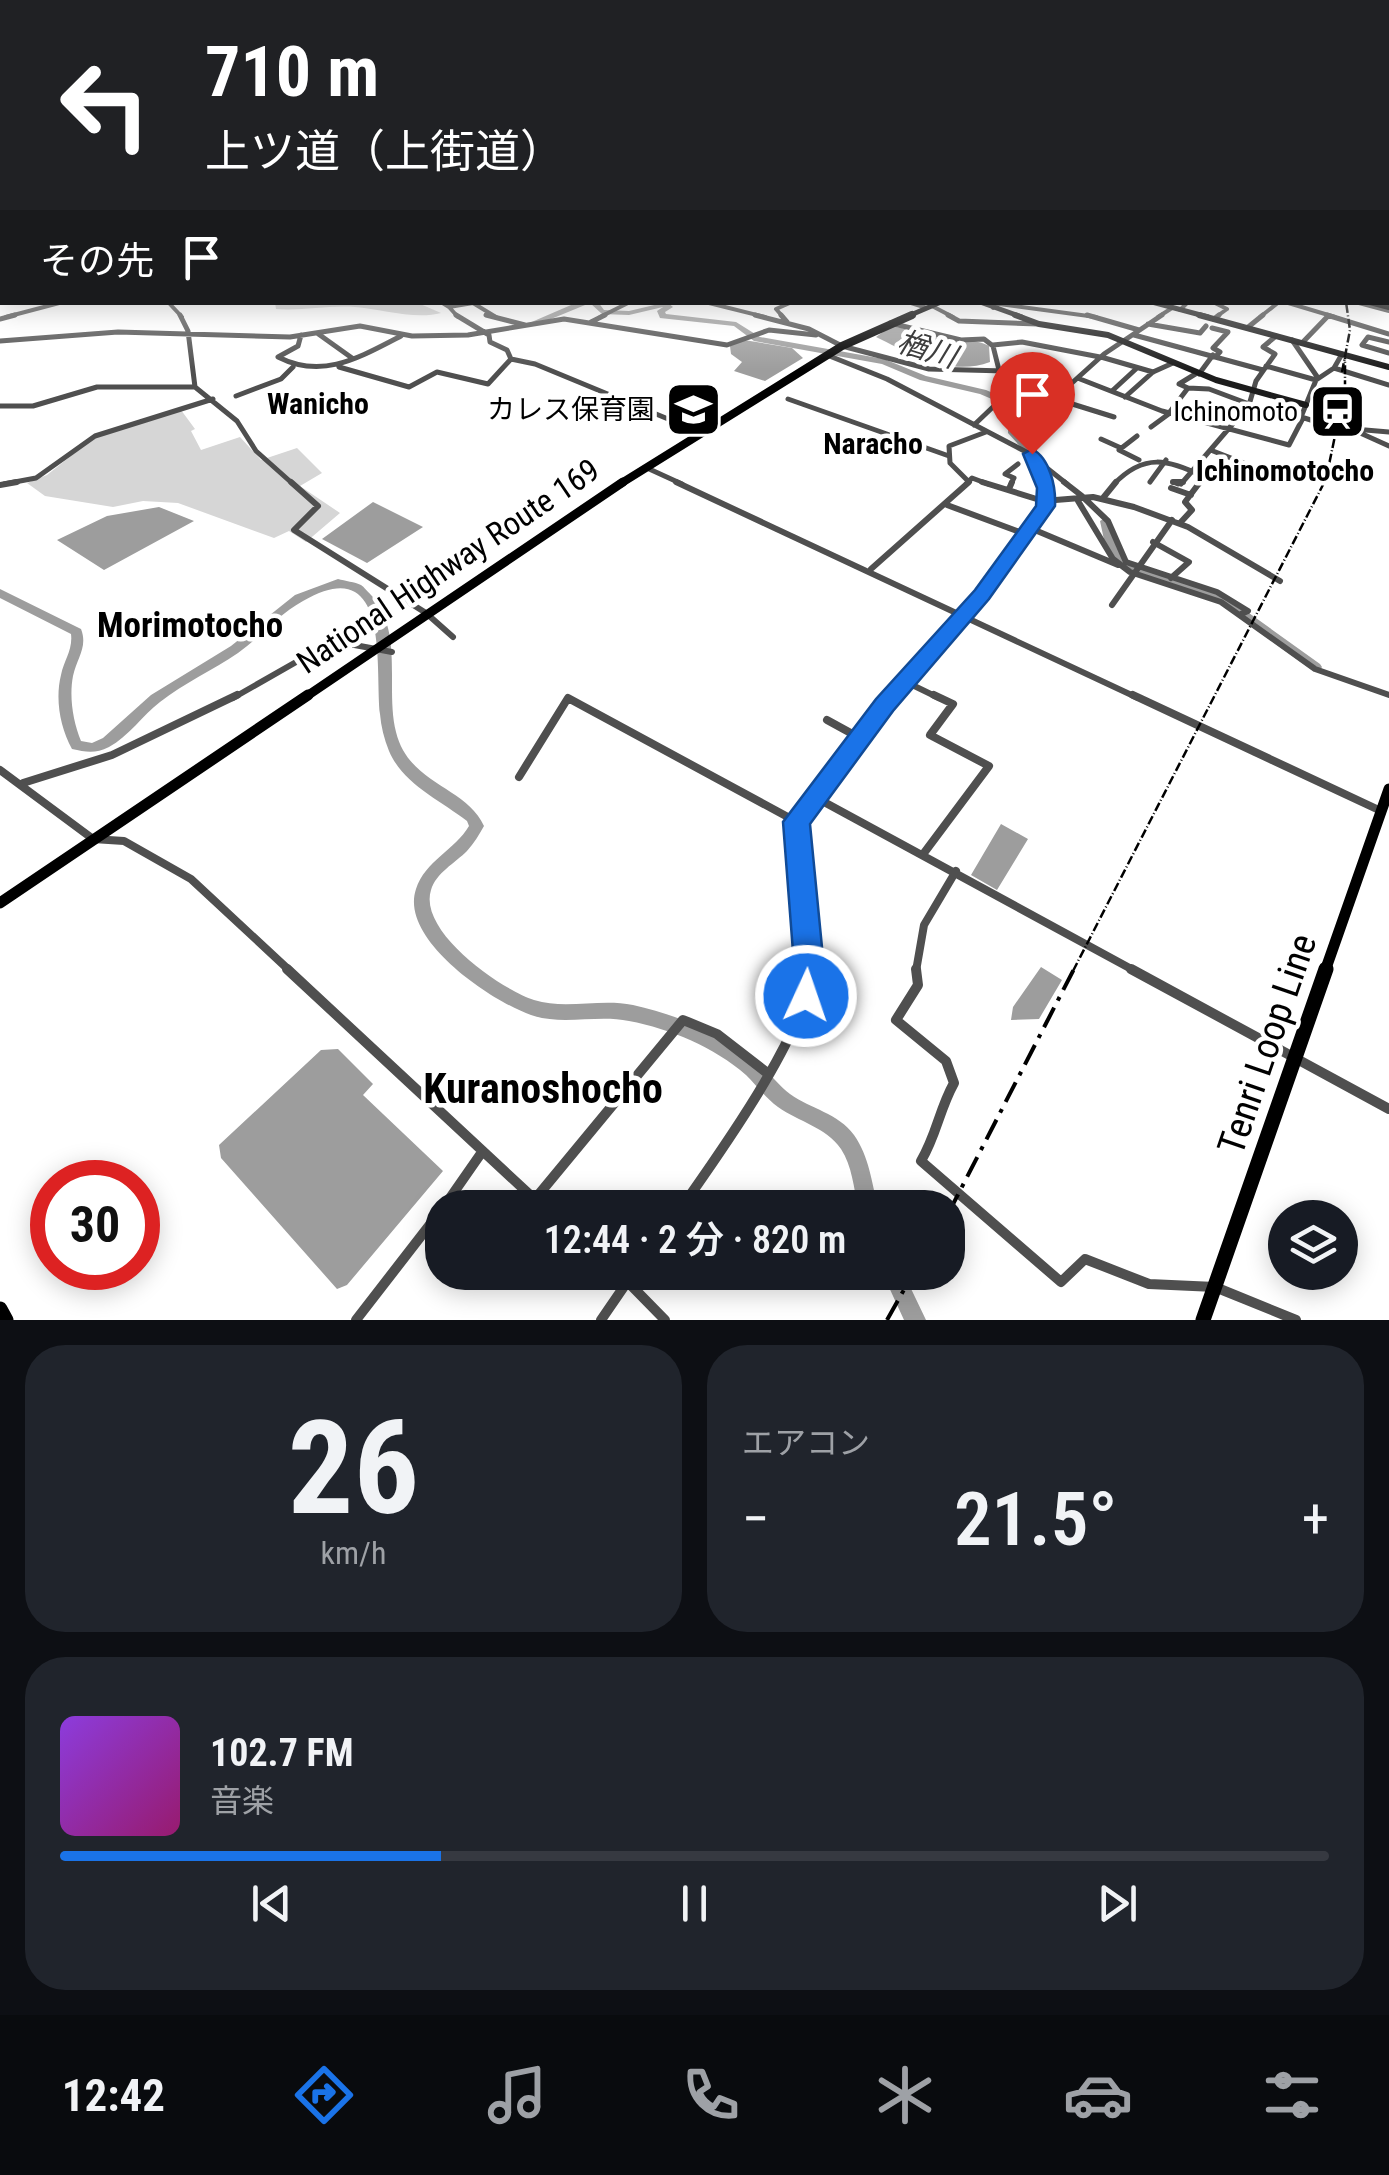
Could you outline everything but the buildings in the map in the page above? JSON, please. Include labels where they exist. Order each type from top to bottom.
[{"type":"main road","name":"National Highway Route 169","points":[[0,903],[426,612],[646,468],[826,355],[933,305]]},
{"type":"main road","points":[[986,305],[1040,324],[1089,330],[1224,382],[1306,405]]},
{"type":"main road","points":[[1162,305],[1210,324],[1247,328],[1387,366]]},
{"type":"main road","name":"Tenri Loop Line","points":[[1203,1320],[1389,789]]},
{"type":"main road","points":[[0,1309],[6,1320]]},
{"type":"street","points":[[0,319],[52,305]]},
{"type":"street","points":[[171,305],[186,321],[194,338],[188,365],[194,386]]},
{"type":"street","points":[[445,305],[461,320],[486,333],[492,344],[511,353],[512,359]]},
{"type":"street","points":[[449,308],[461,305]]},
{"type":"street","points":[[476,305],[486,315],[531,326]]},
{"type":"street","points":[[590,322],[624,305]]},
{"type":"street","points":[[717,305],[788,324],[842,346],[936,370],[1000,370],[1070,384]]},
{"type":"street","points":[[785,305],[776,309],[788,324]]},
{"type":"street","points":[[933,305],[959,321],[1040,324]]},
{"type":"street","points":[[993,308],[998,305]]},
{"type":"street","points":[[1008,305],[1084,314],[1140,330],[1173,346],[1317,379]]},
{"type":"street","points":[[1047,502],[1033,456],[1042,410],[1100,357],[1183,305]]},
{"type":"street","points":[[1140,330],[1200,333],[1227,308],[1220,305]]},
{"type":"street","points":[[1247,328],[1282,305]]},
{"type":"street","points":[[1292,305],[1389,334]]},
{"type":"street","points":[[1302,343],[1328,316]]},
{"type":"street","points":[[0,342],[118,332],[301,335],[360,326],[402,335],[486,333],[564,319],[727,345],[769,330],[816,335]]},
{"type":"street","points":[[890,322],[961,340],[984,339]]},
{"type":"street","points":[[980,324],[979,336],[992,345],[1000,370]]},
{"type":"street","points":[[1210,324],[1228,332],[1212,348],[1220,352],[1198,373],[1178,384],[1214,390],[1249,404]]},
{"type":"street","points":[[318,333],[317,337],[352,358]]},
{"type":"street","points":[[301,335],[298,346],[278,358],[293,367],[340,367],[408,387],[437,372],[488,384],[512,359]]},
{"type":"street","points":[[340,367],[402,335]]},
{"type":"street","points":[[1192,496],[1172,485],[1180,484],[1249,404],[1264,368],[1275,354],[1263,347],[1276,336]]},
{"type":"street","points":[[1387,366],[1389,355],[1362,346],[1368,337],[1389,342]]},
{"type":"street","points":[[1292,340],[1317,379]]},
{"type":"street","points":[[992,345],[1022,342],[1153,372]]},
{"type":"street","points":[[1161,358],[1173,346]]},
{"type":"street","points":[[1078,378],[1169,413],[1289,445],[1317,379],[1334,368],[1342,354]]},
{"type":"street","points":[[826,355],[886,378],[1033,456],[1108,521],[1122,557],[1136,571]]},
{"type":"street","points":[[512,359],[535,364],[702,433]]},
{"type":"street","points":[[1125,396],[1153,372],[1173,363]]},
{"type":"street","points":[[236,396],[281,379],[293,367]]},
{"type":"street","points":[[1112,392],[1138,367]]},
{"type":"street","points":[[1334,368],[1389,385]]},
{"type":"street","points":[[1214,390],[1224,382]]},
{"type":"street","points":[[0,406],[33,406],[97,387],[194,386],[214,399],[236,421],[256,451],[318,506],[294,530],[426,612],[452,637]]},
{"type":"street","points":[[1151,426],[1169,413],[1188,388]]},
{"type":"street","points":[[1053,398],[1114,418]]},
{"type":"street","points":[[0,485],[36,478],[94,436],[214,399]]},
{"type":"street","points":[[788,399],[949,456]]},
{"type":"street","points":[[974,425],[995,405]]},
{"type":"street","points":[[1303,418],[1327,425]]},
{"type":"street","points":[[1342,428],[1389,446]]},
{"type":"street","points":[[968,481],[955,471],[949,456],[952,444],[987,432]]},
{"type":"street","points":[[1357,432],[1389,432]]},
{"type":"street","points":[[1122,448],[1137,436]]},
{"type":"street","points":[[1101,440],[1160,469]]},
{"type":"street","points":[[1212,450],[1267,472]]},
{"type":"street","points":[[1150,482],[1166,460]]},
{"type":"street","points":[[1103,498],[1119,476],[1140,461],[1166,460],[1204,477],[1185,502],[1192,510],[1153,542],[1112,605]]},
{"type":"street","points":[[1009,489],[1014,478],[1005,474],[1018,464]]},
{"type":"street","points":[[646,468],[871,569],[1382,811]]},
{"type":"street","points":[[871,569],[938,508],[947,505],[972,478],[1047,502],[1103,498],[1176,521],[1210,538],[1259,574],[1280,581]]},
{"type":"street","points":[[1081,498],[1119,565]]},
{"type":"street","points":[[692,1190],[766,1072],[806,996],[810,978],[797,822],[858,737],[966,614],[1047,502]]},
{"type":"street","points":[[947,505],[1220,601],[1333,682],[1389,695]]},
{"type":"street","points":[[1153,542],[1189,562],[1170,581]]},
{"type":"street","points":[[22,784],[112,755],[217,707],[320,645],[334,641],[381,645],[392,652]]},
{"type":"street","points":[[904,682],[953,704],[930,735],[989,766],[924,854]]},
{"type":"street","points":[[519,777],[538,747],[538,737],[568,698],[797,822]]},
{"type":"street","points":[[827,720],[858,737]]},
{"type":"street","points":[[0,770],[92,839],[124,840],[191,878],[525,1190]]},
{"type":"street","points":[[813,796],[1389,1110]]},
{"type":"street","points":[[956,871],[914,950],[918,985],[896,1020],[946,1062],[954,1083],[938,1112],[940,1128],[921,1162],[1061,1282],[1085,1260],[1149,1284],[1215,1287],[1296,1320]]},
{"type":"street","points":[[550,1190],[683,1020],[717,1034],[766,1072]]},
{"type":"street","points":[[456,1190],[482,1152]]},
{"type":"street","points":[[356,1320],[425,1231]]},
{"type":"street","points":[[601,1320],[621,1290]]},
{"type":"street","points":[[642,1290],[665,1320]]},
{"type":"shaded area","points":[[275,305],[423,305],[441,313],[409,315],[345,307],[276,309]]},
{"type":"shaded area","points":[[181,410],[195,429],[191,431],[201,450],[240,437],[261,460],[297,448],[322,473],[300,486],[340,513],[306,542],[289,531],[274,538],[178,503],[143,501],[113,507],[45,496],[27,483],[47,475],[92,439]]},
{"type":"water","points":[[891,326],[983,343],[989,346],[990,362],[960,367],[931,362],[876,337]]},
{"type":"water","points":[[744,340],[792,348],[803,358],[765,381],[734,371],[742,362],[731,354],[730,346]]},
{"type":"water","points":[[373,502],[423,527],[367,563],[322,539]]},
{"type":"water","points":[[159,507],[194,521],[104,570],[57,540],[107,516]]},
{"type":"water","points":[[1001,824],[1028,839],[997,890],[971,875]]},
{"type":"water","points":[[1041,967],[1062,980],[1039,1019],[1011,1020],[1013,1007]]},
{"type":"water","points":[[338,1049],[373,1084],[363,1095],[443,1171],[347,1285],[337,1289],[221,1158],[219,1145],[321,1050]]},
{"type":"waterway","name":"楢川","points":[[531,324],[578,305]]},
{"type":"waterway","name":"楢川","points":[[596,305],[602,312],[629,313],[660,305]]},
{"type":"waterway","name":"楢川","points":[[666,305],[669,307],[661,311],[663,316],[736,324],[757,339],[884,362],[923,378],[983,392],[1004,401],[1013,415],[1013,433],[1038,461]]},
{"type":"waterway","name":"楢川","points":[[1105,521],[1112,549],[1128,567],[1217,596],[1316,667]]},
{"type":"waterway","points":[[0,593],[77,632],[78,647],[66,679],[66,709],[77,745],[93,748],[108,742],[156,698],[235,649],[299,598],[338,583],[358,588],[381,623],[386,711],[396,752],[411,772],[473,817],[477,826],[436,869],[423,890],[424,918],[447,950],[483,980],[533,1008],[631,1013],[661,1021],[721,1047],[752,1069],[785,1101],[842,1135],[855,1157],[864,1190]]},
{"type":"waterway","points":[[901,1290],[915,1320]]},
{"type":"railway","points":[[1342,372],[1350,330],[1346,305]]},
{"type":"railway","points":[[1073,971],[1326,479],[1345,388],[1345,358]]},
{"type":"railway","points":[[960,1190],[1074,969]]},
{"type":"railway","points":[[887,1320],[904,1290]]},
{"type":"place","name":"カレス保育園","points":[[694,409]]},
{"type":"place","name":"Ichinomoto","points":[[1337,411]]},
{"type":"district","name":"Wanicho","points":[[318,403]]},
{"type":"district","name":"Naracho","points":[[873,443]]},
{"type":"district","name":"Ichinomotocho","points":[[1285,470]]},
{"type":"district","name":"Morimotocho","points":[[190,625]]},
{"type":"district","name":"Kuranoshocho","points":[[543,1088]]},
{"type":"route","points":[[806,996],[810,978],[797,822],[884,705],[982,594],[1046,506],[1046,488],[1032,463],[1032,454]]}]
